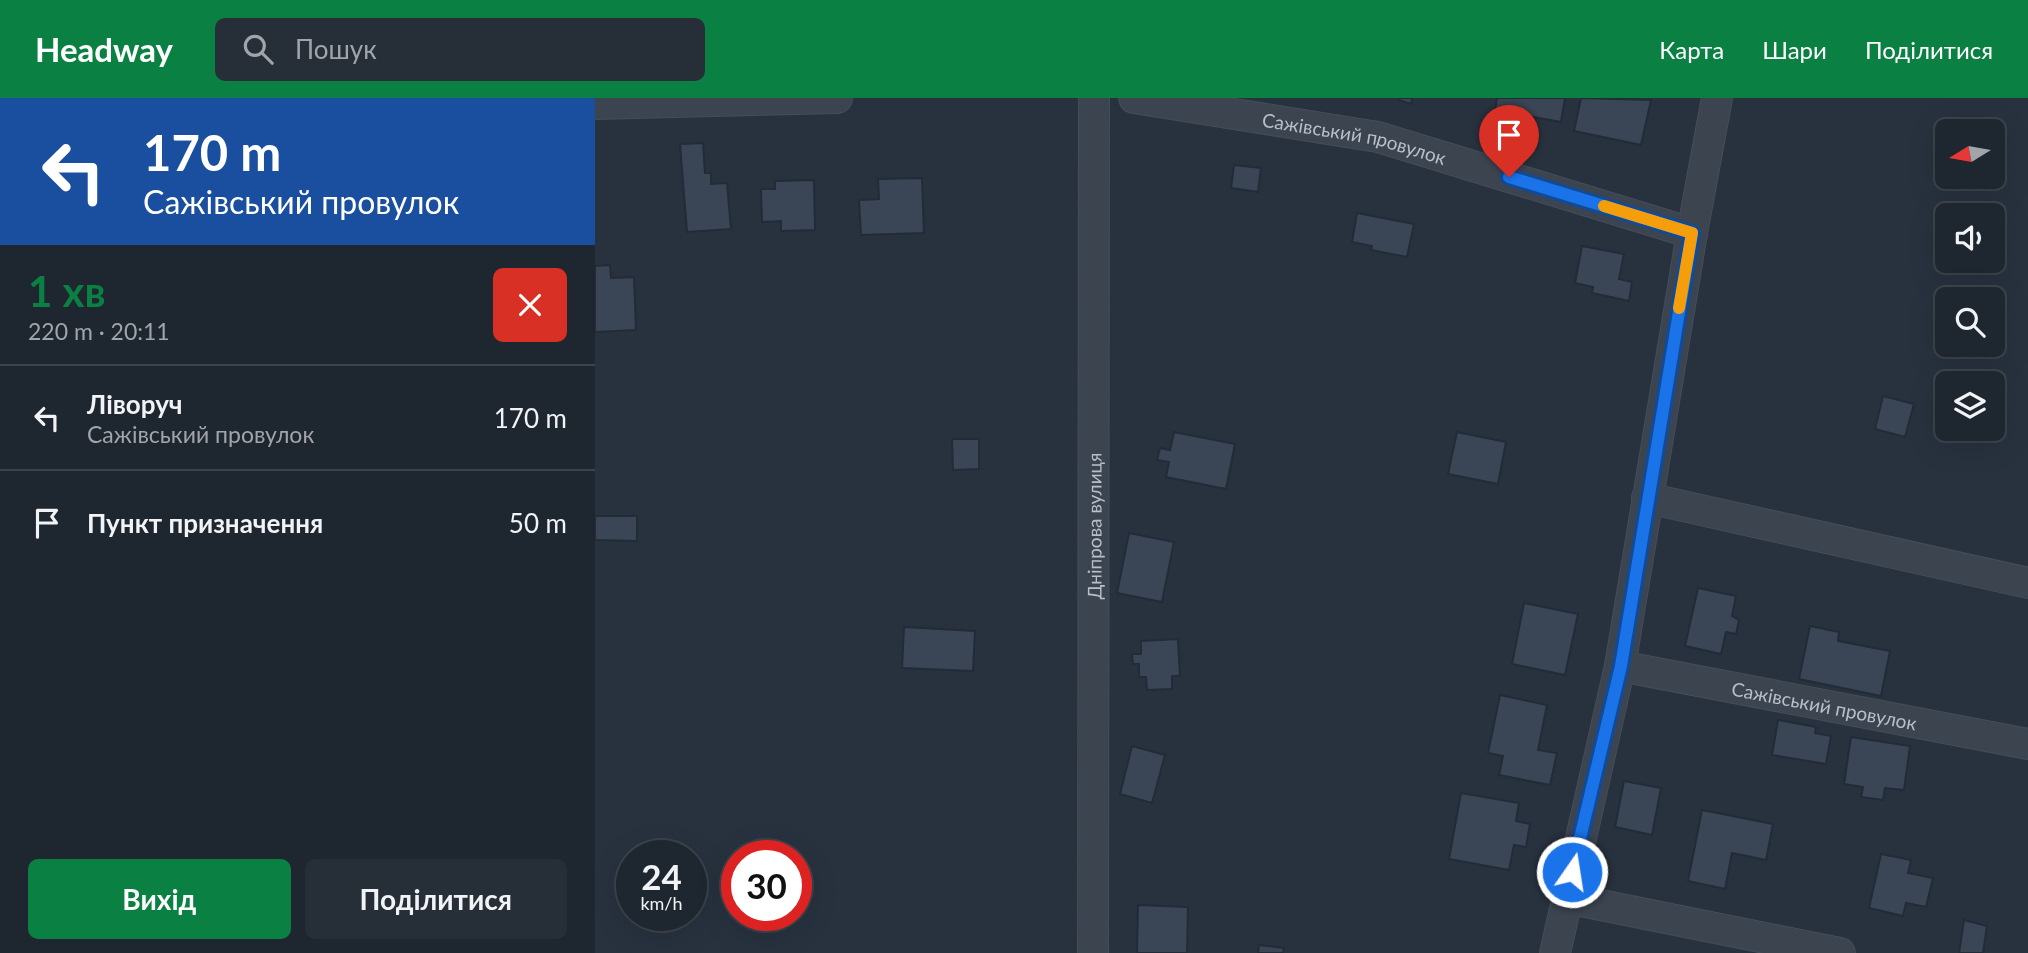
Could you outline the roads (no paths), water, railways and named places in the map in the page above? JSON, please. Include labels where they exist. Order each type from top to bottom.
[{"type":"street","points":[[595,104],[837,98]]},
{"type":"street","name":"Дніпрова вулиця","points":[[1093,953],[1094,98]]},
{"type":"street","name":"Сажівський провулок","points":[[1134,98],[1378,137],[1692,233]]},
{"type":"street","points":[[1555,953],[1621,666],[1647,498],[1717,98]]},
{"type":"street","points":[[1647,498],[2028,583]]},
{"type":"street","name":"Сажівський провулок","points":[[1621,666],[2028,744]]},
{"type":"street","points":[[1566,898],[1840,953]]}]
